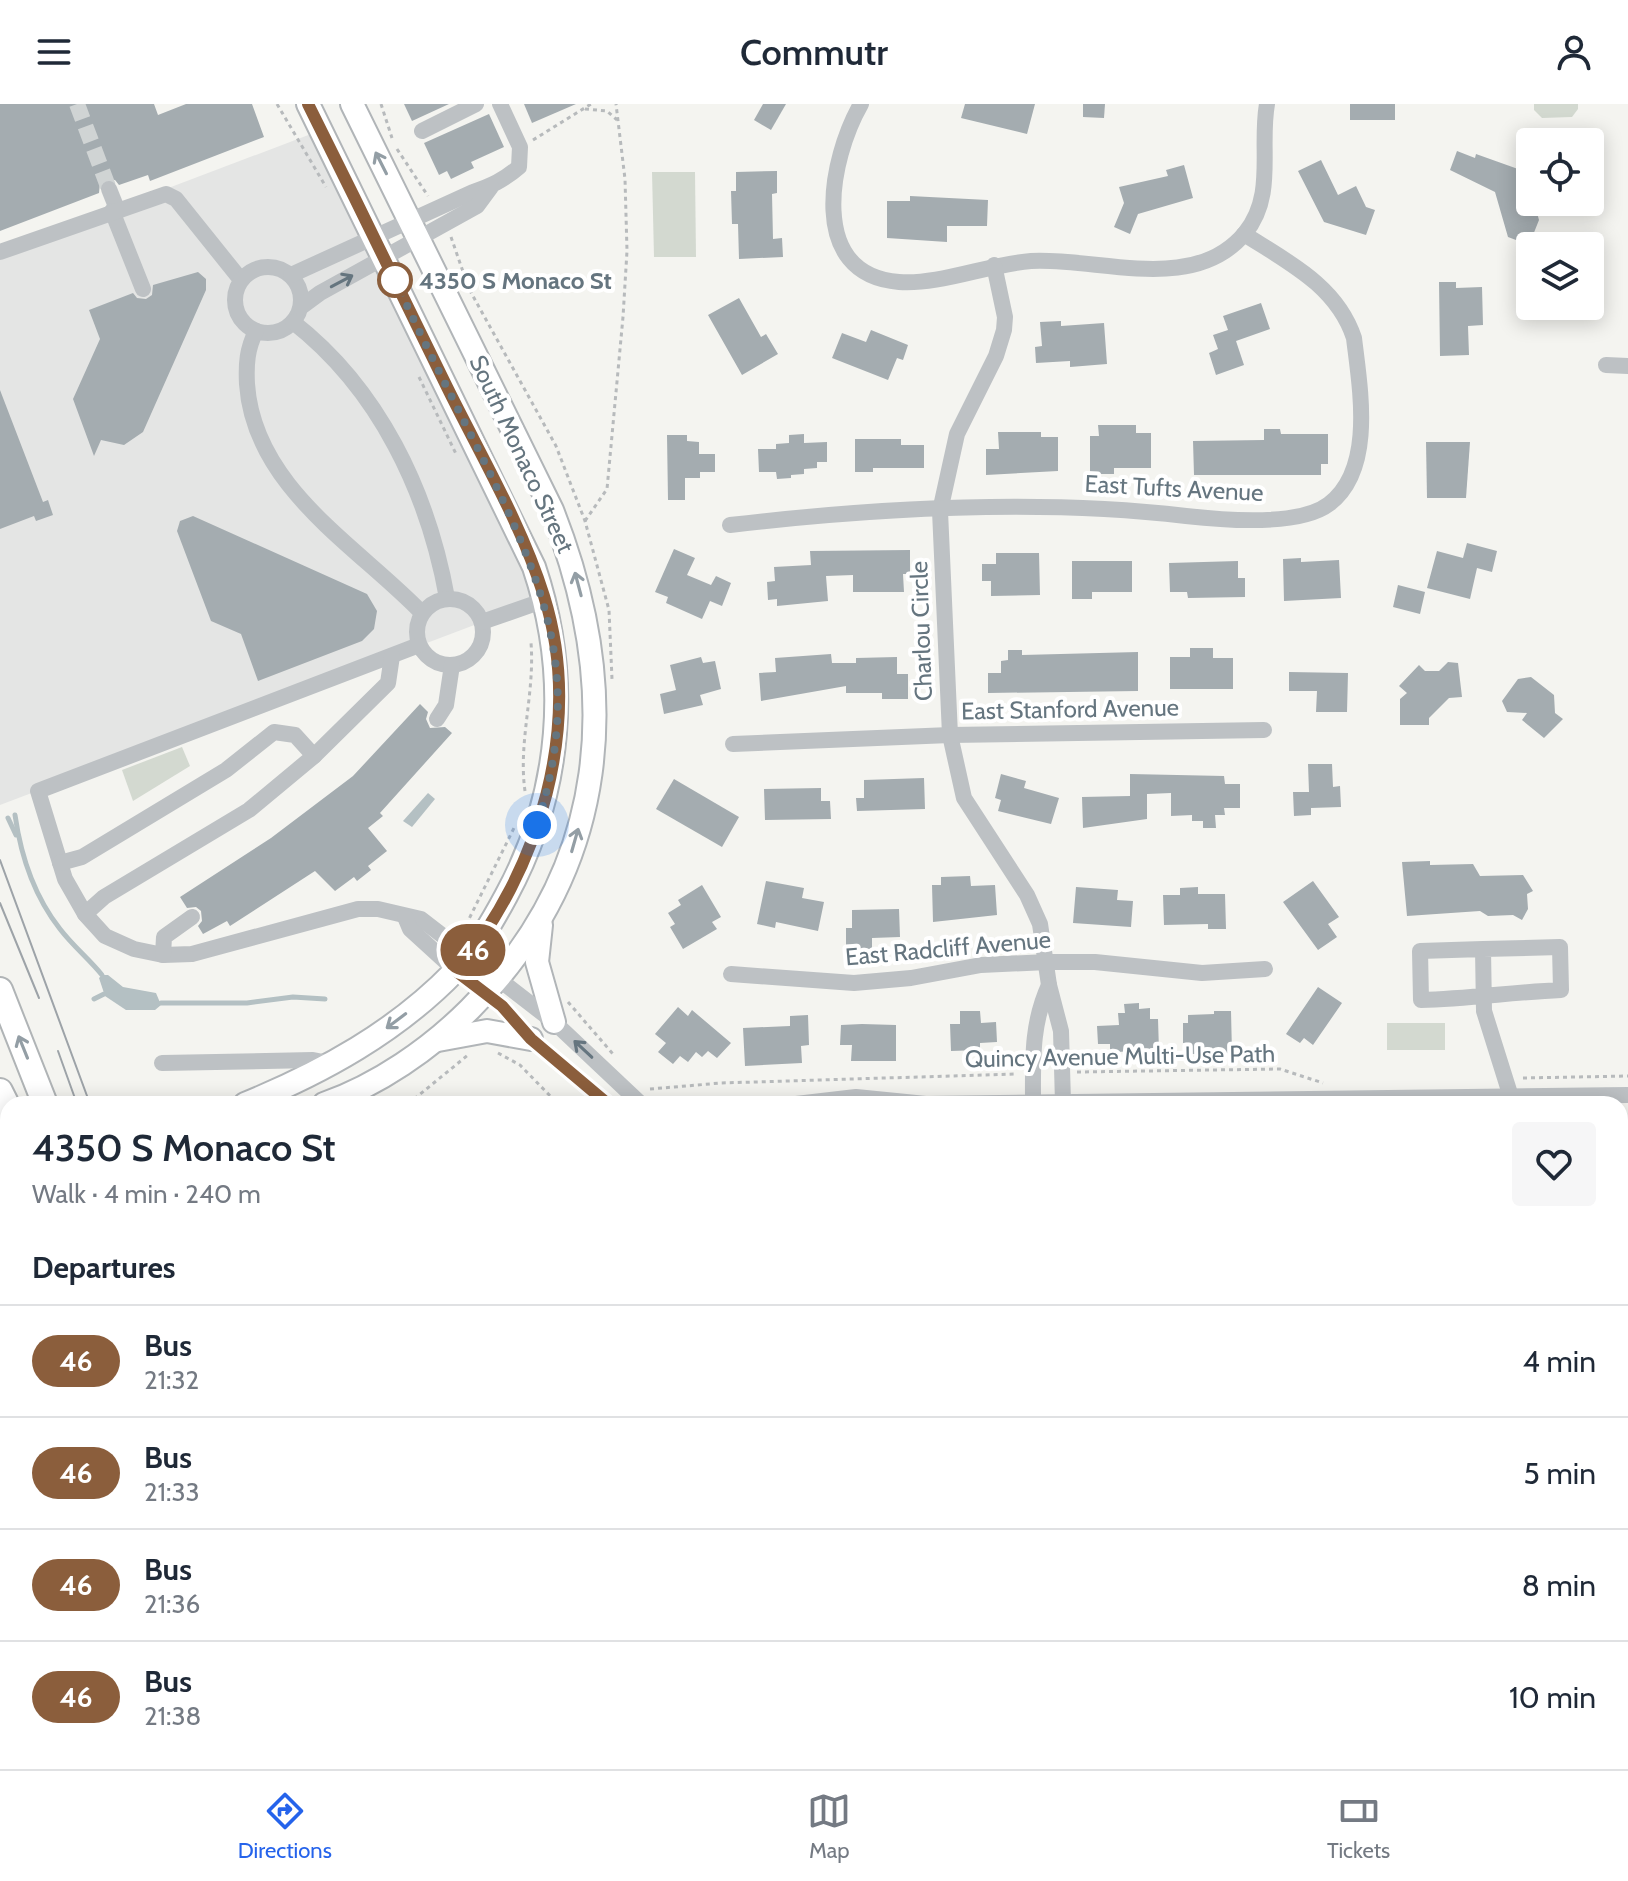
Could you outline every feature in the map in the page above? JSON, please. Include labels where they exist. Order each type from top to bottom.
[{"type":"highway","points":[[0,990],[42,1096]]},
{"type":"main road","name":"South Monaco Street","points":[[263,1096],[333,1064],[398,1021],[462,963],[514,881],[531,844],[548,786],[557,713],[556,667],[515,523],[308,104]]},
{"type":"main road","name":"South Monaco Street","points":[[352,104],[552,510],[572,561],[589,630],[596,715],[593,759],[573,848],[545,912],[492,985],[430,1044]]},
{"type":"main road","points":[[545,912],[538,936],[537,962],[554,1022]]},
{"type":"main road","points":[[341,1096],[378,1079],[430,1044],[461,1034],[487,1031],[531,1039]]},
{"type":"street","points":[[422,131],[476,104]]},
{"type":"street","points":[[447,598],[433,533],[405,462],[362,393],[312,337],[297,315],[299,287],[291,275],[273,267],[262,267],[241,280],[235,307],[246,324],[256,331],[271,333],[297,315],[384,258],[415,230],[438,217],[477,206],[491,187],[519,167],[520,147],[500,104]]},
{"type":"street","points":[[861,104],[841,153],[833,190],[833,224],[846,251],[870,272],[896,282],[912,282],[994,265],[1048,260],[1177,268],[1200,264],[1223,253],[1244,234],[1262,200],[1267,104]]},
{"type":"street","points":[[109,189],[143,289]]},
{"type":"street","points":[[0,252],[169,194],[241,280]]},
{"type":"street","points":[[291,275],[374,237],[415,230]]},
{"type":"street","name":"East Tufts Avenue","points":[[730,525],[861,512],[1093,507],[1210,518],[1291,517],[1330,503],[1351,481],[1359,452],[1354,338],[1348,320],[1332,297],[1310,276],[1244,234]]},
{"type":"street","name":"Charlou Circle","points":[[994,265],[1005,317],[1004,330],[996,356],[957,434],[940,511],[950,735],[964,798],[1027,895],[1040,924],[1049,985],[1061,1031],[1063,1096]]},
{"type":"street","points":[[256,331],[247,359],[248,396],[266,454],[332,531],[421,612]]},
{"type":"street","points":[[1606,365],[1628,366]]},
{"type":"street","points":[[447,598],[467,603],[482,622],[482,641],[476,652],[452,665],[429,657],[419,645],[417,630],[421,612],[447,598]]},
{"type":"street","points":[[482,622],[536,602]]},
{"type":"street","points":[[419,645],[38,791],[65,879],[85,914],[105,936],[134,949],[163,955],[192,954],[358,909],[378,909],[405,917],[410,929],[492,985],[554,1022],[644,1096]]},
{"type":"street","points":[[85,914],[104,897],[249,810],[314,756],[350,724],[388,683],[392,656]]},
{"type":"street","points":[[437,719],[446,705],[452,665]]},
{"type":"street","name":"East Stanford Avenue","points":[[733,744],[950,735],[1264,730]]},
{"type":"street","points":[[60,863],[82,857],[226,770],[274,732],[295,735],[314,756]]},
{"type":"street","points":[[163,955],[164,937],[192,917]]},
{"type":"street","points":[[1560,947],[1561,990],[1503,992],[1484,998],[1421,1000],[1420,951],[1560,947]]},
{"type":"street","points":[[1483,949],[1484,1011],[1511,1096]]},
{"type":"street","name":"East Radcliff Avenue","points":[[731,974],[882,982],[981,965],[1048,962],[1095,962],[1202,973],[1265,969]]},
{"type":"street","points":[[492,985],[502,1006],[531,1039],[599,1096]]},
{"type":"street","name":"Charlou Circle","points":[[1033,1096],[1037,1011],[1049,985]]},
{"type":"street","points":[[162,1063],[313,1060],[333,1064]]},
{"type":"street","points":[[1570,1096],[1628,1095]]},
{"type":"path","points":[[277,104],[327,189]]},
{"type":"path","points":[[381,104],[395,147],[453,243],[482,317],[556,446],[585,521],[604,499],[607,489],[623,317],[627,251],[625,179],[616,104]]},
{"type":"path","points":[[520,147],[591,104]]},
{"type":"path","points":[[585,109],[607,111],[617,120]]},
{"type":"path","points":[[418,377],[462,465]]},
{"type":"path","points":[[526,797],[522,770],[536,602]]},
{"type":"path","points":[[462,932],[518,819]]},
{"type":"path","points":[[564,997],[617,1059]]},
{"type":"path","points":[[487,1049],[520,1065],[550,1096]]},
{"type":"path","points":[[418,1096],[464,1057],[476,1051]]},
{"type":"path","name":"Quincy Avenue Multi-Use Path","points":[[1063,1072],[1280,1069],[1326,1083]]},
{"type":"path","name":"Quincy Avenue Multi-Use Path","points":[[647,1096],[660,1088],[1033,1073]]},
{"type":"path","points":[[1505,1079],[1628,1076]]},
{"type":"shaded area","points":[[1534,104],[1578,104],[1578,109],[1572,117],[1542,118],[1534,110]]},
{"type":"shaded area","points":[[311,134],[511,533],[535,602],[0,805],[0,252]]},
{"type":"shaded area","points":[[652,172],[695,172],[696,257],[654,257]]},
{"type":"shaded area","points":[[182,747],[190,766],[133,801],[122,770]]},
{"type":"shaded area","points":[[428,793],[435,799],[412,827],[403,821]]},
{"type":"shaded area","points":[[108,975],[123,987],[156,993],[161,1005],[155,1010],[126,1010],[105,996],[99,978]]},
{"type":"shaded area","points":[[1387,1023],[1445,1023],[1445,1050],[1387,1050]]},
{"type":"building","points":[[0,104],[154,104],[158,115],[186,104],[252,104],[264,137],[150,181],[148,175],[119,185],[115,180],[106,179],[100,183],[99,193],[0,231]]},
{"type":"building","points":[[404,104],[449,104],[412,121]]},
{"type":"building","points":[[524,104],[576,104],[532,123]]},
{"type":"building","points":[[763,104],[786,104],[771,130],[754,120]]},
{"type":"building","points":[[965,104],[1035,104],[1027,134],[961,118]]},
{"type":"building","points":[[1083,104],[1105,104],[1104,118],[1083,117]]},
{"type":"building","points":[[1350,104],[1395,104],[1395,120],[1350,120]]},
{"type":"building","points":[[489,114],[504,147],[471,162],[474,168],[451,179],[447,171],[439,175],[424,143]]},
{"type":"building","points":[[1457,151],[1475,158],[1476,154],[1516,168],[1516,216],[1538,216],[1534,232],[1516,232],[1516,240],[1508,237],[1495,192],[1450,170]]},
{"type":"building","points":[[1321,160],[1338,195],[1356,186],[1366,207],[1375,210],[1366,235],[1324,222],[1298,171]]},
{"type":"building","points":[[1184,165],[1193,198],[1138,214],[1130,234],[1114,227],[1124,203],[1119,187],[1168,176],[1166,170]]},
{"type":"building","points":[[777,171],[777,193],[772,194],[773,239],[782,238],[783,257],[739,259],[738,224],[732,224],[731,191],[736,191],[736,172]]},
{"type":"building","points":[[910,196],[988,200],[987,226],[947,226],[947,242],[887,238],[887,201],[910,201]]},
{"type":"building","points":[[198,272],[206,279],[206,290],[143,432],[124,445],[101,440],[94,456],[73,399],[100,339],[89,310],[133,293],[137,298],[146,299],[152,295],[153,285]]},
{"type":"building","points":[[1439,282],[1456,282],[1456,288],[1482,287],[1483,325],[1468,326],[1469,355],[1440,356]]},
{"type":"building","points":[[739,298],[761,337],[766,334],[778,354],[742,375],[708,315]]},
{"type":"building","points":[[1261,303],[1270,329],[1236,341],[1244,365],[1216,375],[1209,353],[1218,349],[1213,335],[1228,330],[1223,316]]},
{"type":"building","points":[[1061,321],[1061,326],[1104,323],[1107,364],[1070,367],[1070,361],[1036,363],[1035,347],[1042,346],[1040,322]]},
{"type":"building","points":[[871,330],[908,345],[903,360],[897,358],[888,380],[832,358],[842,333],[866,342]]},
{"type":"building","points":[[0,390],[43,502],[48,500],[53,515],[36,521],[34,516],[0,529]]},
{"type":"building","points":[[1098,425],[1136,425],[1136,433],[1151,433],[1151,468],[1114,468],[1114,474],[1090,474],[1090,436],[1099,436]]},
{"type":"building","points":[[1264,429],[1280,429],[1281,434],[1328,434],[1328,464],[1321,464],[1321,475],[1194,475],[1193,441],[1264,440]]},
{"type":"building","points":[[998,432],[1041,432],[1041,437],[1058,437],[1058,471],[986,475],[986,449],[999,449]]},
{"type":"building","points":[[804,434],[804,443],[827,442],[827,462],[817,462],[817,468],[804,469],[804,474],[791,475],[791,478],[777,479],[776,472],[759,472],[758,449],[776,449],[776,444],[789,443],[789,435]]},
{"type":"building","points":[[667,435],[687,435],[687,441],[699,442],[699,454],[715,454],[715,472],[700,472],[700,478],[685,478],[685,500],[668,500]]},
{"type":"building","points":[[855,439],[901,439],[901,445],[924,445],[924,468],[873,468],[873,472],[855,472]]},
{"type":"building","points":[[1426,442],[1470,442],[1466,498],[1427,498]]},
{"type":"building","points":[[193,516],[367,594],[377,611],[374,629],[362,641],[258,681],[241,634],[211,621],[177,531],[180,521]]},
{"type":"building","points":[[1467,543],[1497,551],[1492,572],[1477,568],[1470,599],[1427,588],[1437,551],[1463,558]]},
{"type":"building","points":[[674,549],[695,558],[687,575],[711,585],[716,576],[731,583],[722,606],[710,601],[702,619],[666,603],[668,597],[655,592]]},
{"type":"building","points":[[910,550],[910,574],[903,574],[904,592],[853,592],[853,575],[826,576],[828,601],[777,606],[777,599],[768,600],[767,582],[775,581],[774,567],[811,565],[810,551]]},
{"type":"building","points":[[996,553],[1039,553],[1040,595],[991,596],[991,581],[982,581],[982,564],[996,564]]},
{"type":"building","points":[[1301,558],[1301,562],[1339,560],[1341,598],[1284,601],[1283,559]]},
{"type":"building","points":[[1072,561],[1132,561],[1132,592],[1092,592],[1092,599],[1072,599]]},
{"type":"building","points":[[1238,561],[1238,578],[1245,578],[1245,597],[1188,598],[1187,592],[1170,592],[1169,563]]},
{"type":"building","points":[[1398,585],[1425,592],[1420,614],[1393,607]]},
{"type":"building","points":[[1190,648],[1213,648],[1213,658],[1233,658],[1233,689],[1170,689],[1170,657],[1190,657]]},
{"type":"building","points":[[1008,650],[1022,650],[1022,655],[1138,652],[1138,691],[988,693],[988,673],[1001,673],[1001,661],[1008,660]]},
{"type":"building","points":[[831,654],[832,663],[856,663],[856,658],[897,657],[897,674],[908,674],[908,699],[882,699],[882,693],[846,693],[846,686],[761,701],[759,673],[776,672],[775,658]]},
{"type":"building","points":[[701,657],[703,663],[715,661],[721,689],[700,695],[703,705],[664,714],[660,694],[676,690],[670,665]]},
{"type":"building","points":[[1448,662],[1458,663],[1462,697],[1449,698],[1429,718],[1429,725],[1400,725],[1400,699],[1407,693],[1399,686],[1419,665],[1425,671],[1439,671]]},
{"type":"building","points":[[1289,672],[1348,673],[1347,712],[1316,712],[1317,691],[1289,691]]},
{"type":"building","points":[[1531,677],[1554,695],[1555,713],[1563,719],[1544,738],[1522,720],[1527,713],[1507,712],[1502,701],[1518,679]]},
{"type":"building","points":[[420,704],[428,712],[426,719],[430,728],[445,727],[452,733],[380,813],[383,816],[368,828],[387,851],[368,866],[371,870],[357,881],[354,877],[335,891],[315,871],[230,926],[227,921],[203,934],[198,926],[202,921],[201,911],[196,907],[187,908],[180,897],[271,838],[353,776]]},
{"type":"building","points":[[1308,764],[1332,764],[1333,787],[1340,786],[1341,807],[1311,808],[1311,815],[1294,816],[1293,792],[1309,792]]},
{"type":"building","points":[[1001,774],[1026,781],[1024,788],[1059,798],[1051,824],[998,811],[1001,800],[995,798]]},
{"type":"building","points":[[1130,774],[1224,776],[1225,784],[1240,784],[1240,808],[1224,808],[1225,815],[1215,815],[1216,828],[1203,828],[1203,821],[1192,821],[1192,815],[1171,816],[1171,793],[1147,794],[1147,819],[1083,828],[1082,797],[1130,796]]},
{"type":"building","points":[[924,778],[925,809],[857,811],[856,798],[864,798],[864,780]]},
{"type":"building","points":[[674,779],[739,817],[722,847],[656,809]]},
{"type":"building","points":[[821,788],[821,801],[830,801],[831,819],[765,820],[764,789]]},
{"type":"building","points":[[1430,861],[1430,865],[1473,864],[1480,876],[1523,875],[1533,891],[1527,894],[1528,909],[1522,920],[1513,915],[1488,916],[1480,911],[1407,916],[1402,862]]},
{"type":"building","points":[[970,876],[971,886],[995,885],[997,915],[933,922],[932,885],[941,885],[941,877]]},
{"type":"building","points":[[766,881],[804,888],[802,898],[824,902],[818,931],[776,922],[775,928],[757,924]]},
{"type":"building","points":[[1313,881],[1339,917],[1328,924],[1337,937],[1318,950],[1283,902]]},
{"type":"building","points":[[702,885],[721,917],[712,922],[717,929],[683,949],[670,927],[675,924],[668,913],[681,905],[678,900]]},
{"type":"building","points":[[1076,887],[1118,890],[1117,900],[1133,901],[1131,927],[1073,923]]},
{"type":"building","points":[[1198,887],[1198,894],[1225,894],[1226,929],[1208,929],[1208,924],[1164,925],[1163,895],[1180,895],[1180,888]]},
{"type":"building","points":[[899,909],[900,937],[872,938],[872,949],[846,949],[846,928],[852,928],[852,910]]},
{"type":"building","points":[[1318,987],[1342,1003],[1313,1045],[1304,1038],[1300,1043],[1286,1034]]},
{"type":"building","points":[[1139,1003],[1139,1009],[1150,1008],[1150,1019],[1158,1019],[1159,1051],[1110,1052],[1110,1044],[1098,1044],[1097,1026],[1119,1025],[1118,1013],[1125,1013],[1124,1004]]},
{"type":"building","points":[[678,1007],[688,1016],[692,1010],[731,1043],[717,1058],[708,1051],[702,1057],[696,1052],[688,1062],[680,1056],[673,1064],[658,1052],[666,1043],[655,1034]]},
{"type":"building","points":[[960,1011],[980,1011],[981,1023],[996,1022],[997,1042],[980,1043],[980,1050],[951,1051],[950,1024],[960,1024]]},
{"type":"building","points":[[1214,1011],[1231,1011],[1232,1053],[1192,1054],[1191,1043],[1183,1043],[1183,1023],[1188,1023],[1188,1015],[1214,1014]]},
{"type":"building","points":[[808,1015],[809,1045],[801,1046],[802,1063],[745,1066],[743,1028],[790,1026],[790,1016]]},
{"type":"building","points":[[841,1025],[896,1025],[896,1061],[851,1061],[852,1045],[840,1045]]},
{"type":"waterway","points":[[15,815],[25,861],[43,903],[65,935],[102,975]]},
{"type":"waterway","points":[[8,818],[16,835]]},
{"type":"waterway","points":[[94,999],[104,994]]},
{"type":"waterway","points":[[161,1003],[247,1003],[293,997],[325,999]]},
{"type":"tunnel","points":[[77,104],[109,189]]},
{"type":"tram line","points":[[0,860],[87,1096]]},
{"type":"tram line","points":[[0,903],[39,998]]},
{"type":"tram line","points":[[58,1051],[74,1096]]},
{"type":"bus line","name":"46","points":[[308,104],[515,523],[545,600],[552,634],[557,713],[543,806],[531,844],[500,908],[456,971],[502,1006],[531,1039],[599,1096]]},
{"type":"place","name":"4350 S Monaco St","points":[[395,280]]},
{"type":"route","points":[[395,280],[515,523],[545,600],[556,667],[557,713],[548,786],[537,825]]}]
